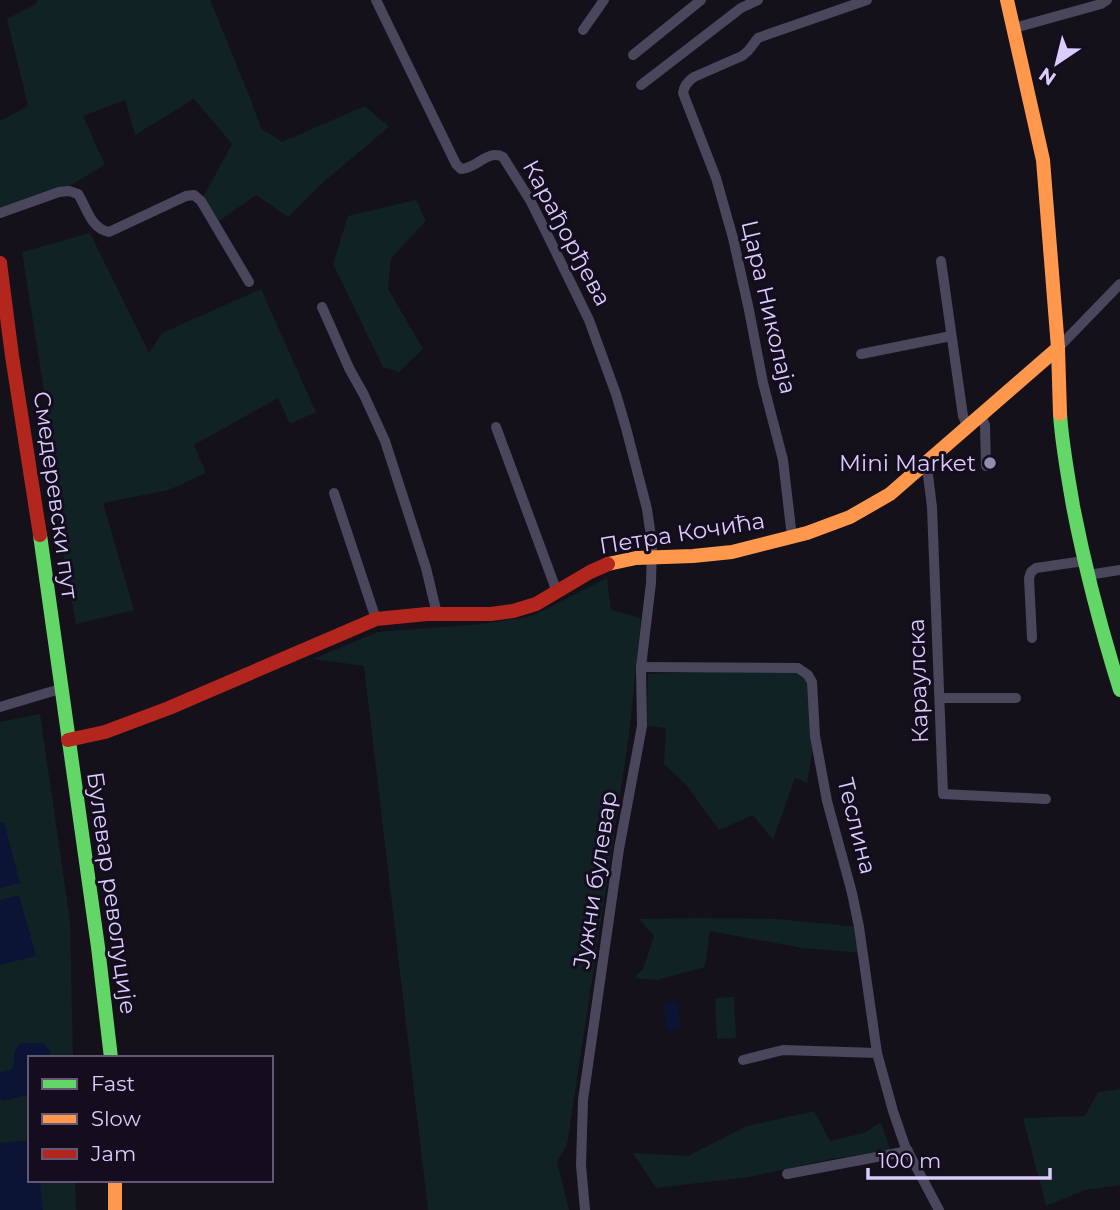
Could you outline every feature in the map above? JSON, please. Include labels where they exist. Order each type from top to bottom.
[{"type":"street","name":"Карађорђева","points":[[376,0],[456,164],[464,170],[492,154],[503,157],[530,200],[567,272],[589,320],[616,394],[647,509],[653,556]]},
{"type":"street","points":[[583,30],[604,0]]},
{"type":"street","points":[[632,55],[701,0]]},
{"type":"street","points":[[641,85],[741,8],[758,0]]},
{"type":"street","name":"Цара Николаја","points":[[792,537],[783,460],[763,383],[733,238],[716,177],[683,93],[684,85],[691,79],[742,55],[758,38],[867,0]]},
{"type":"street","points":[[1007,0],[1043,160],[1058,348],[1061,429],[1069,482],[1086,568],[1117,671],[1120,690]]},
{"type":"street","points":[[1014,28],[1101,4],[1107,0]]},
{"type":"street","points":[[0,213],[69,191],[78,194],[94,225],[109,232],[194,195],[201,201],[249,282]]},
{"type":"street","points":[[941,261],[963,416],[967,425]]},
{"type":"street","name":"Смедеревски пут","points":[[0,263],[68,737]]},
{"type":"street","name":"Петра Кочића","points":[[68,737],[105,732],[169,708],[376,619],[519,610],[538,603],[583,575],[614,562],[653,556],[705,555],[748,548],[832,525],[862,512],[890,494],[1058,348],[1120,284]]},
{"type":"street","points":[[322,307],[385,441],[426,568],[437,614]]},
{"type":"street","points":[[862,354],[951,336]]},
{"type":"street","points":[[980,415],[985,425],[986,466]]},
{"type":"street","points":[[496,427],[557,592]]},
{"type":"street","name":"Караулска","points":[[922,465],[928,475],[932,507],[943,794],[1046,799]]},
{"type":"street","points":[[334,493],[376,619]]},
{"type":"street","name":"Јужни булевар","points":[[584,1210],[581,1165],[583,1100],[619,849],[642,726],[641,667],[653,556]]},
{"type":"street","points":[[1032,638],[1029,578],[1035,568],[1120,570]]},
{"type":"street","name":"Теслина","points":[[641,667],[798,668],[808,675],[812,682],[816,736],[827,801],[859,927],[877,1053],[893,1111],[908,1151],[939,1210]]},
{"type":"street","points":[[0,707],[60,689]]},
{"type":"street","points":[[940,698],[1016,698]]},
{"type":"street","name":"Булевар револуције","points":[[68,737],[99,947],[111,1056]]},
{"type":"street","points":[[743,1059],[783,1050],[877,1053]]},
{"type":"street","points":[[787,1174],[908,1151]]},
{"type":"street","points":[[115,1182],[115,1210]]},
{"type":"shaded area","points":[[38,0],[210,0],[261,128],[282,142],[365,106],[389,127],[320,185],[288,217],[256,195],[215,224],[201,201],[232,144],[194,99],[135,135],[125,100],[83,116],[105,165],[59,192],[0,213],[0,121],[28,106],[7,19],[36,4]]},
{"type":"shaded area","points":[[416,200],[426,221],[391,258],[388,289],[423,349],[399,372],[383,367],[333,264],[348,216]]},
{"type":"shaded area","points":[[90,233],[149,353],[162,333],[261,289],[316,412],[290,424],[278,398],[194,445],[206,473],[169,490],[103,503],[134,610],[76,624],[56,513],[63,511],[22,252]]},
{"type":"shaded area","points":[[607,578],[611,610],[641,618],[629,735],[567,1145],[557,1162],[569,1210],[428,1210],[364,666],[313,659],[378,632],[483,624],[532,616]]},
{"type":"shaded area","points":[[798,668],[808,675],[815,736],[807,783],[795,778],[773,840],[753,815],[719,830],[687,786],[664,764],[666,728],[647,726],[648,674]]},
{"type":"shaded area","points":[[40,714],[70,921],[73,1056],[28,1056],[28,1182],[75,1182],[76,1210],[0,1210],[0,722]]},
{"type":"shaded area","points":[[639,919],[777,919],[859,927],[863,953],[802,948],[710,931],[705,967],[657,980],[634,978],[643,969],[654,936]]},
{"type":"shaded area","points":[[734,997],[736,1038],[717,1039],[715,998]]},
{"type":"shaded area","points":[[1120,1089],[1120,1185],[1085,1190],[1046,1206],[1023,1118],[1085,1116],[1098,1092]]},
{"type":"shaded area","points":[[814,1111],[830,1141],[864,1133],[881,1122],[890,1150],[831,1159],[749,1177],[656,1188],[633,1153],[688,1156],[747,1126]]},
{"type":"water","points":[[4,822],[20,883],[0,888],[0,823]]},
{"type":"water","points":[[19,895],[36,956],[0,965],[0,900]]},
{"type":"water","points":[[678,1002],[680,1029],[666,1030],[664,1003]]},
{"type":"water","points":[[22,1043],[44,1043],[51,1056],[28,1056],[28,1095],[4,1101],[0,1099],[0,1072],[11,1070],[18,1046]]},
{"type":"water","points":[[28,1141],[28,1182],[40,1182],[43,1210],[0,1210],[0,1143]]},
{"type":"traffic: fast","points":[[1060,414],[1073,506],[1094,598],[1120,690]]},
{"type":"traffic: fast","points":[[40,535],[111,1056]]},
{"type":"traffic: slow","points":[[1007,0],[1043,160],[1058,348],[1060,414]]},
{"type":"traffic: slow","points":[[608,564],[636,558],[732,552],[807,533],[850,517],[890,494],[1058,348]]},
{"type":"traffic: slow","points":[[115,1182],[115,1210]]},
{"type":"traffic: jam","points":[[0,263],[40,535]]},
{"type":"traffic: jam","points":[[68,740],[105,732],[169,708],[376,619],[513,611],[536,604],[608,564]]},
{"type":"place","name":"Mini Market","points":[[990,463]]}]
